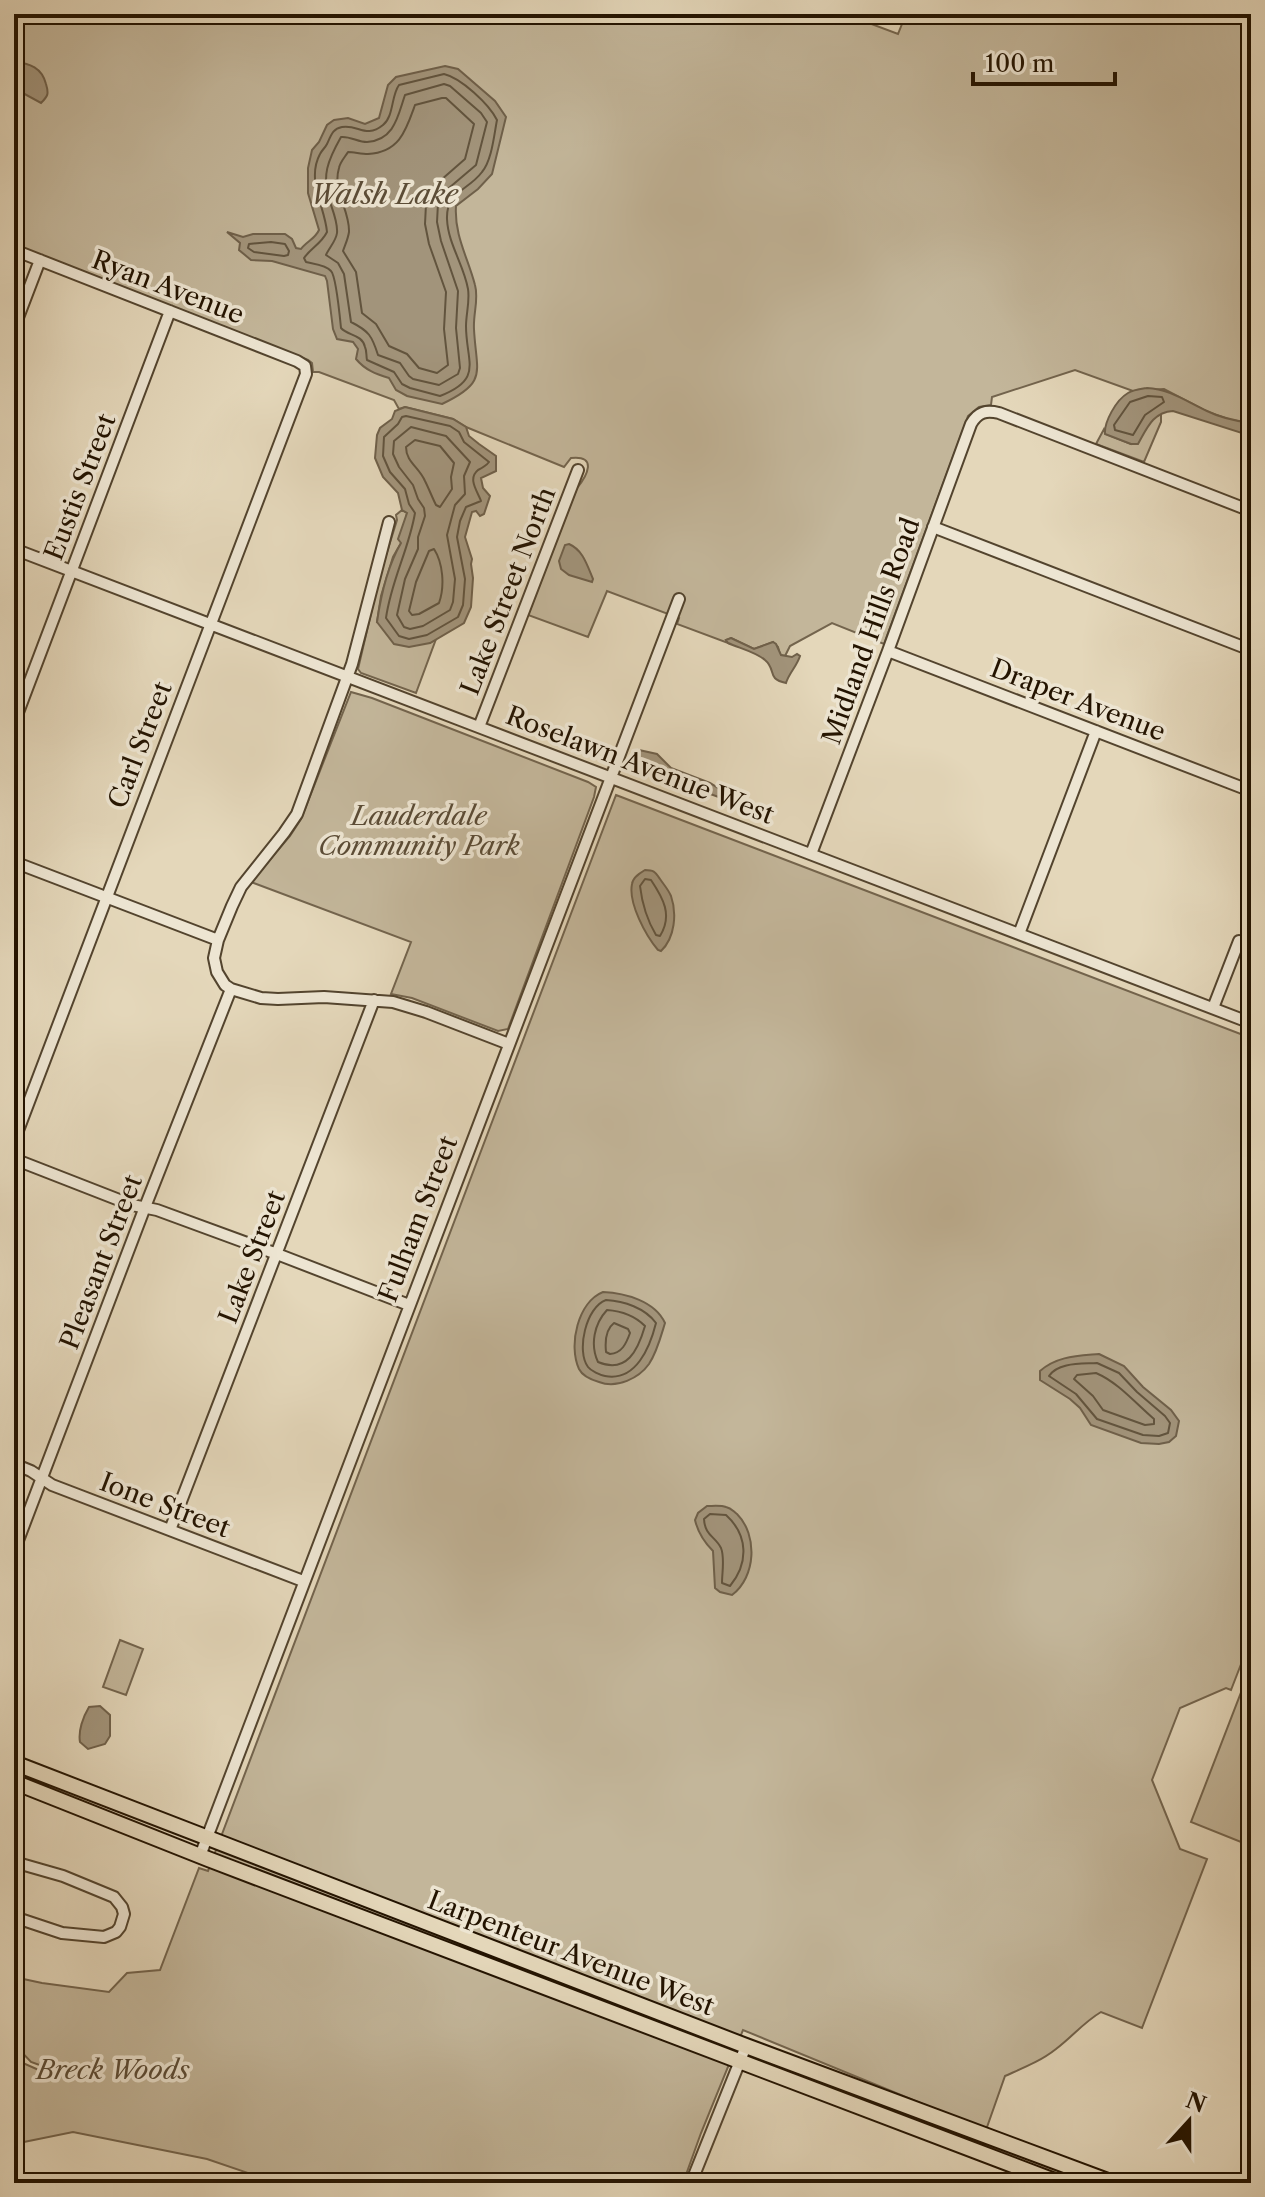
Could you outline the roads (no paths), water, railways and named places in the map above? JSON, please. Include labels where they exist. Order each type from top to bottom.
[{"type":"main road","name":"Larpenteur Avenue West","points":[[14,1763],[1076,2176],[1113,2183]]},
{"type":"main road","name":"Larpenteur Avenue West","points":[[14,1782],[200,1856],[1060,2183]]},
{"type":"street","name":"Ryan Avenue","points":[[14,250],[305,366]]},
{"type":"street","points":[[14,328],[40,260]]},
{"type":"street","name":"Eustis Street","points":[[14,723],[170,311]]},
{"type":"street","name":"Carl Street","points":[[14,1141],[306,374],[305,366]]},
{"type":"street","name":"Midland Hills Road","points":[[811,854],[971,424],[982,412],[999,413],[1251,511]]},
{"type":"street","name":"Lake Street North","points":[[479,727],[578,470]]},
{"type":"street","points":[[389,522],[352,664],[297,814],[241,887],[218,940],[214,965],[220,978],[231,989],[247,995],[278,999],[374,1000],[408,1006],[509,1044]]},
{"type":"street","points":[[933,527],[1251,650]]},
{"type":"street","name":"Roselawn Avenue West","points":[[14,549],[1251,1023]]},
{"type":"street","name":"Fulham Street","points":[[200,1856],[679,599]]},
{"type":"street","name":"Draper Avenue","points":[[888,651],[1251,791]]},
{"type":"street","points":[[1019,934],[1096,731]]},
{"type":"street","points":[[14,862],[218,940]]},
{"type":"street","points":[[1213,1008],[1239,941]]},
{"type":"street","name":"Pleasant Street","points":[[14,1551],[231,989]]},
{"type":"street","name":"Lake Street","points":[[170,1530],[374,1000]]},
{"type":"street","points":[[14,1159],[409,1305]]},
{"type":"street","name":"Ione Street","points":[[14,1464],[52,1485],[303,1581]]},
{"type":"street","points":[[14,1862],[63,1876],[114,1897],[124,1914],[116,1932],[104,1937],[62,1933],[14,1917]]},
{"type":"street","points":[[691,2183],[746,2046]]},
{"type":"water","points":[[14,62],[30,65],[42,74],[48,93],[41,103],[14,90]]},
{"type":"water","name":"Walsh Lake","points":[[445,66],[458,69],[495,101],[506,117],[492,174],[456,206],[459,237],[476,290],[474,329],[477,366],[473,382],[467,389],[442,404],[407,396],[396,390],[389,378],[371,371],[356,359],[358,349],[353,342],[337,339],[325,276],[272,261],[251,260],[239,250],[240,243],[227,232],[243,237],[285,234],[292,239],[296,248],[301,249],[319,230],[308,193],[308,168],[312,150],[327,125],[334,120],[348,118],[365,124],[379,118],[388,85],[396,77]]},
{"type":"water","points":[[1147,388],[1171,393],[1218,416],[1251,423],[1251,436],[1173,411],[1160,414],[1138,444],[1105,434],[1109,418],[1119,401],[1130,392]]},
{"type":"water","points":[[405,407],[453,419],[466,427],[469,436],[496,456],[496,471],[481,478],[483,488],[490,496],[484,514],[480,516],[476,511],[472,512],[465,537],[472,559],[473,578],[471,607],[464,623],[430,643],[409,647],[394,644],[377,622],[385,581],[401,543],[398,539],[407,513],[402,510],[398,493],[383,477],[375,458],[377,435],[395,411]]},
{"type":"water","points":[[569,544],[584,558],[592,582],[569,575],[561,569],[559,561],[565,545]]},
{"type":"water","points":[[731,638],[754,649],[773,642],[781,655],[800,656],[786,683],[774,677],[769,664],[761,657],[728,643],[726,640]]},
{"type":"water","points":[[639,750],[657,754],[671,768],[742,796],[743,800],[735,803],[644,770],[637,759]]},
{"type":"water","points":[[645,870],[657,875],[669,891],[673,903],[672,932],[661,951],[643,928],[631,892],[633,882]]},
{"type":"water","points":[[603,1292],[621,1294],[647,1304],[665,1323],[649,1364],[634,1378],[620,1383],[606,1384],[588,1378],[579,1369],[576,1359],[575,1337],[582,1314],[594,1297]]},
{"type":"water","points":[[1099,1354],[1124,1366],[1171,1410],[1179,1421],[1176,1436],[1169,1442],[1159,1444],[1141,1443],[1091,1425],[1070,1399],[1040,1380],[1040,1371],[1053,1362]]},
{"type":"water","points":[[707,1506],[731,1509],[744,1523],[748,1533],[750,1567],[746,1578],[732,1595],[715,1588],[713,1551],[696,1525],[698,1513]]},
{"type":"water","points":[[100,1706],[110,1715],[110,1736],[105,1744],[88,1749],[80,1742],[82,1724],[89,1707]]},
{"type":"park label","name":"Lauderdale Community Park","points":[[419,831]]},
{"type":"park label","name":"Breck Woods","points":[[113,2070]]}]
